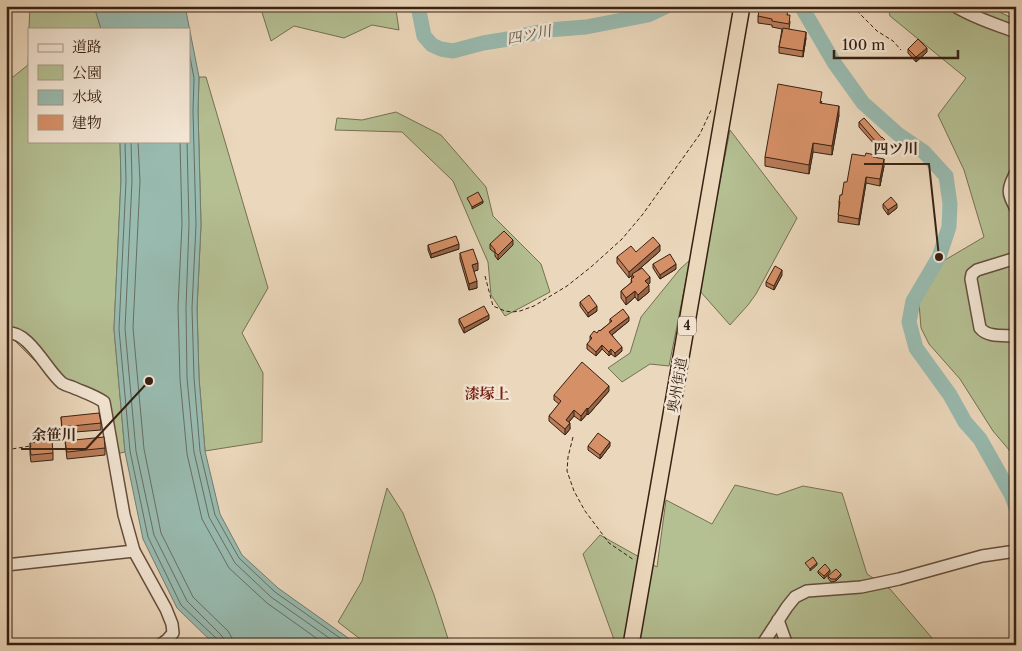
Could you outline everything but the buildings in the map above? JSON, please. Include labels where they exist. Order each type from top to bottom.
[{"type":"highway","name":"奥州街道","points":[[632,645],[742,6]]},
{"type":"street","points":[[955,6],[982,20],[1016,32]]},
{"type":"street","points":[[1016,172],[1008,188],[1009,196],[1016,209]]},
{"type":"street","points":[[1016,258],[977,270],[972,274],[971,279],[980,328],[984,333],[991,335],[1016,336]]},
{"type":"street","points":[[6,333],[12,332],[24,339],[63,384],[98,397],[104,402],[124,515],[134,551],[166,609],[172,624],[172,633],[160,645]]},
{"type":"street","points":[[6,565],[134,551]]},
{"type":"street","points":[[762,645],[795,597],[807,591],[861,587],[899,579],[982,556],[1016,551]]},
{"type":"street","points":[[778,620],[787,645]]},
{"type":"path","points":[[852,6],[901,50]]},
{"type":"path","points":[[485,276],[493,306],[505,312],[520,311],[534,306],[567,286],[622,239],[643,214],[700,134],[712,106]]},
{"type":"path","points":[[573,437],[568,456],[568,471],[574,491],[585,511],[609,543],[628,557],[646,566]]},
{"type":"path","points":[[6,450],[34,446]]},
{"type":"green space","points":[[30,6],[94,6],[101,28],[29,28]]},
{"type":"green space","points":[[260,6],[380,6],[396,10],[399,30],[372,25],[344,38],[294,26],[271,41]]},
{"type":"green space","points":[[888,6],[987,6],[1016,20],[1016,458],[993,431],[960,379],[929,344],[921,328],[919,303],[945,260],[984,237],[964,170],[938,115],[966,78],[890,16]]},
{"type":"green space","points":[[28,65],[28,142],[120,142],[121,180],[114,329],[125,452],[116,454],[102,403],[47,373],[10,336],[6,319],[6,75],[13,77]]},
{"type":"green space","points":[[199,77],[206,77],[268,288],[242,333],[263,373],[262,442],[205,451],[199,378],[197,308],[201,225]]},
{"type":"green space","points":[[396,112],[441,135],[486,187],[493,216],[541,264],[550,292],[505,316],[491,295],[488,262],[453,181],[402,132],[335,130],[337,118],[362,120]]},
{"type":"green space","points":[[730,130],[797,218],[756,294],[730,325],[699,290]]},
{"type":"green space","points":[[690,260],[669,366],[650,364],[622,382],[608,368],[630,353],[641,317],[680,269]]},
{"type":"green space","points":[[735,485],[777,495],[803,486],[842,493],[867,574],[890,589],[932,638],[927,645],[616,645],[583,554],[600,535],[657,567],[666,500],[712,524]]},
{"type":"green space","points":[[387,488],[403,513],[434,595],[450,645],[368,645],[338,622],[362,581]]},
{"type":"water","points":[[94,6],[185,6],[189,28],[101,28]]},
{"type":"water","points":[[190,31],[199,77],[201,225],[197,308],[199,378],[205,451],[220,514],[242,555],[278,588],[358,645],[215,645],[177,608],[143,539],[125,452],[114,329],[121,180],[120,142],[190,142]]},
{"type":"waterway","name":"四ツ川","points":[[418,6],[424,36],[432,45],[453,51],[548,30],[586,27],[648,15],[667,6]]},
{"type":"waterway","name":"四ツ川","points":[[801,6],[835,64],[863,103],[899,135],[924,152],[946,176],[950,204],[949,227],[939,257],[913,301],[909,322],[916,348],[950,395],[965,422],[980,439],[1011,494],[1016,507]]},
{"type":"place","name":"四ツ川","points":[[939,257]]},
{"type":"place","name":"余笹川","points":[[149,381]]},
{"type":"district","name":"漆塚上","points":[[487,394]]}]
